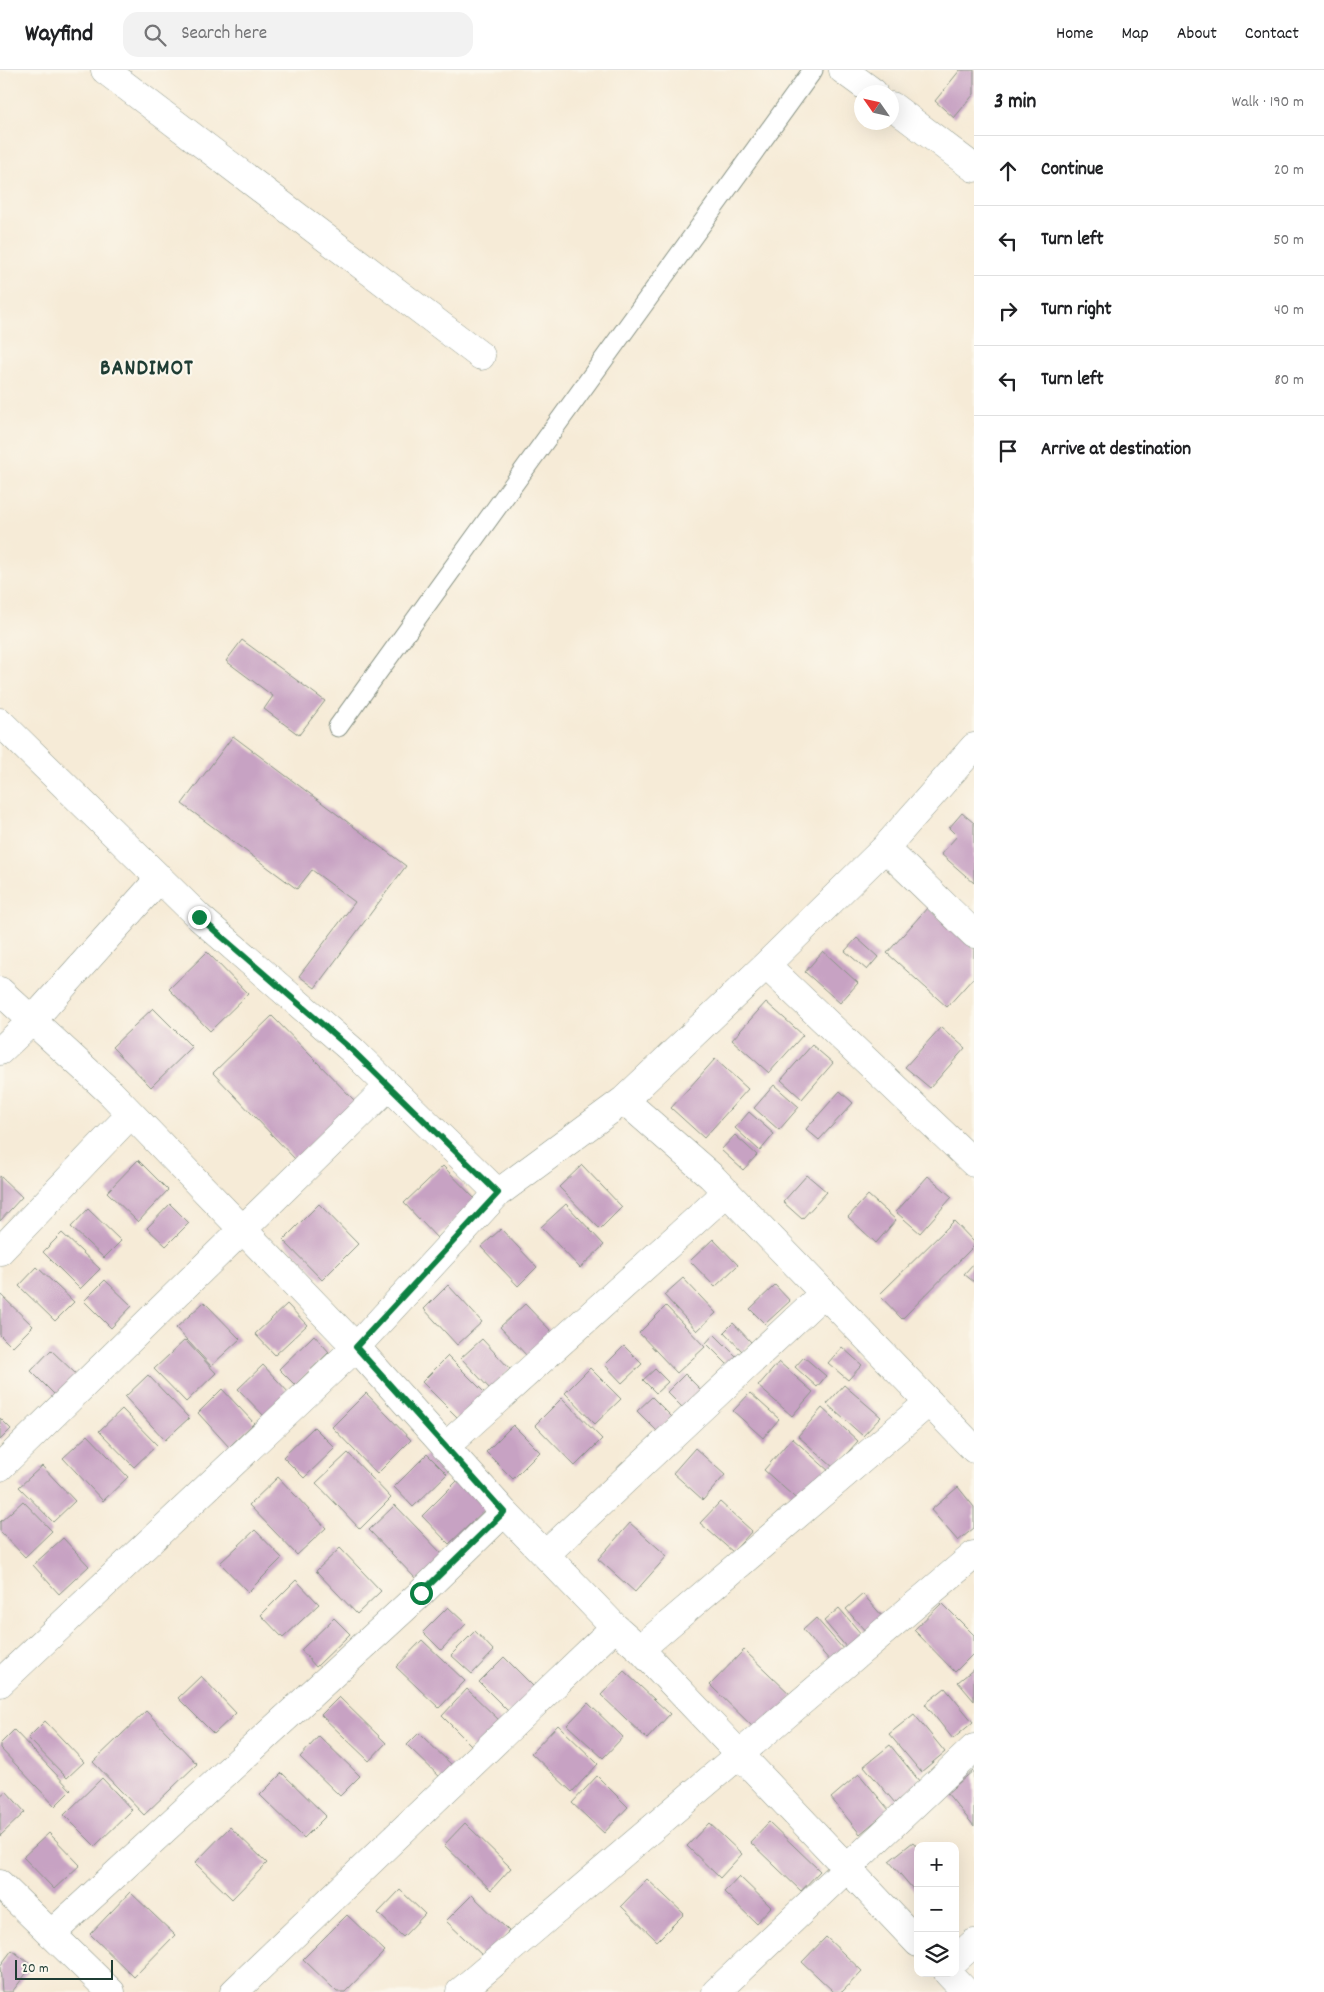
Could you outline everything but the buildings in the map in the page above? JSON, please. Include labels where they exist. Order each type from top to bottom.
[{"type":"street","points":[[105,70],[481,356]]},
{"type":"street","points":[[843,70],[863,85]]},
{"type":"street","points":[[899,111],[974,168]]},
{"type":"street","points":[[0,722],[199,917],[353,1051],[498,1193]]},
{"type":"street","points":[[0,1683],[356,1347],[498,1193],[624,1100],[766,965],[885,848],[974,747]]},
{"type":"street","points":[[885,848],[974,934]]},
{"type":"street","points":[[0,1051],[32,1021],[160,878]]},
{"type":"street","points":[[766,965],[974,1163]]},
{"type":"street","points":[[0,991],[131,1114],[356,1347],[504,1512],[615,1627],[640,1649],[914,1939]]},
{"type":"street","points":[[0,1467],[389,1086]]},
{"type":"street","points":[[624,1100],[727,1192],[974,1448]]},
{"type":"street","points":[[0,1250],[131,1114]]},
{"type":"street","points":[[445,1447],[727,1192]]},
{"type":"street","points":[[546,1554],[824,1293]]},
{"type":"street","points":[[640,1649],[929,1402]]},
{"type":"street","points":[[51,1934],[421,1593],[504,1512]]},
{"type":"street","points":[[460,1992],[974,1554]]},
{"type":"street","points":[[234,1992],[615,1627]]},
{"type":"street","points":[[716,1992],[974,1748]]},
{"type":"street","points":[[0,1884],[111,1992]]},
{"type":"street","points":[[954,1980],[974,1943]]},
{"type":"lane","points":[[338,727],[813,70]]},
{"type":"district","name":"BANDIMOT","points":[[147,369]]},
{"type":"route","points":[[199,917],[353,1051],[498,1193],[356,1347],[504,1512],[421,1593]]}]
